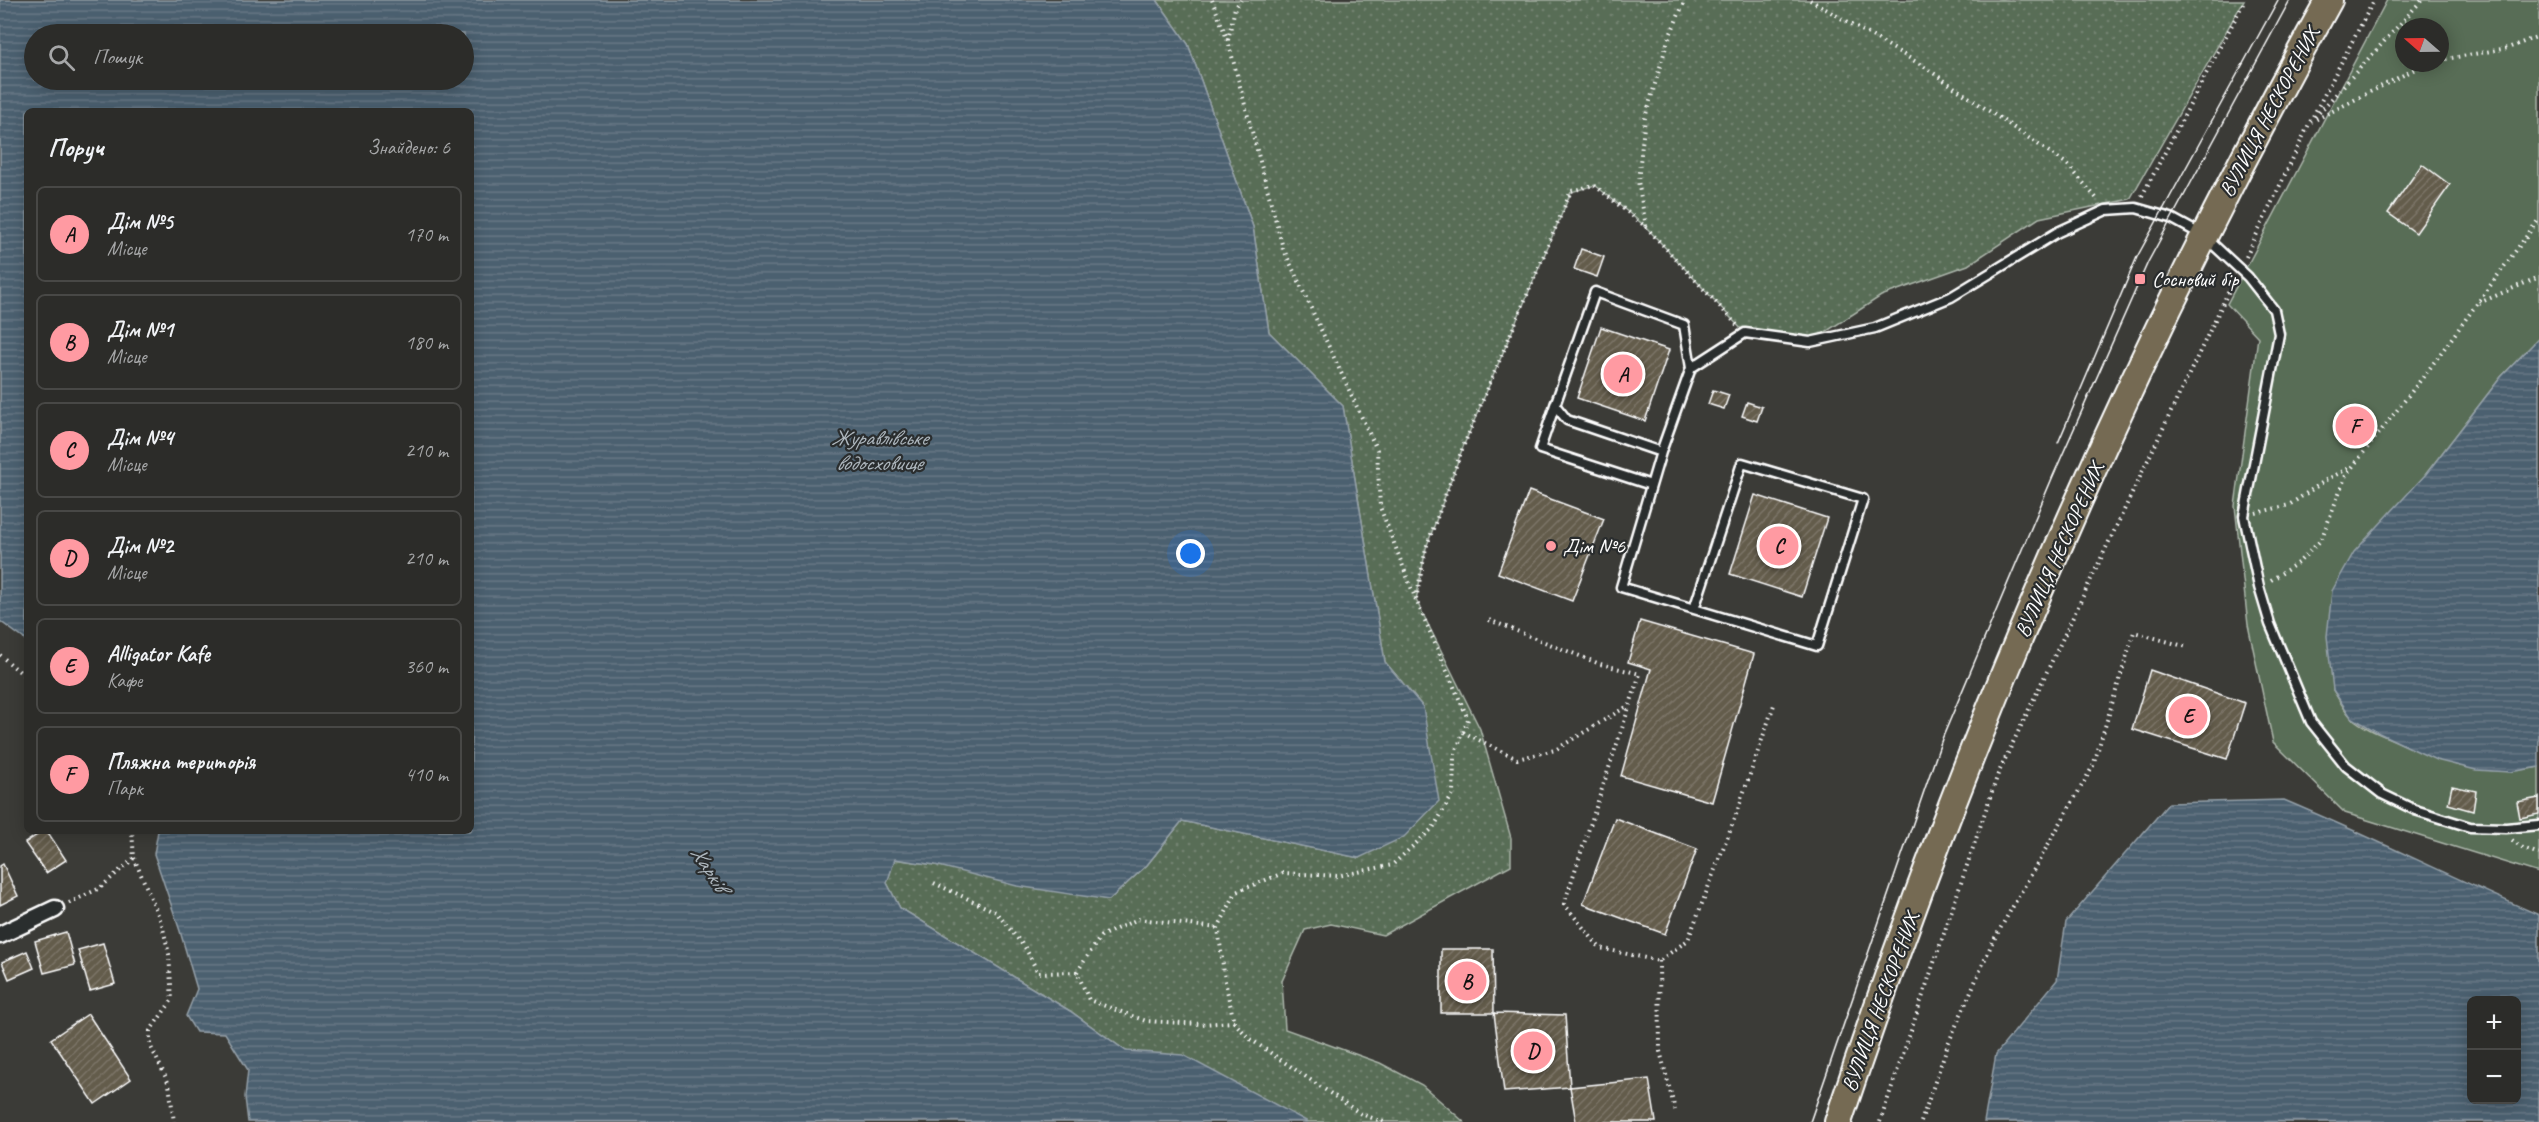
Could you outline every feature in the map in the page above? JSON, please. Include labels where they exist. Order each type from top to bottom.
[{"type":"main road","name":"ВУЛИЦЯ НЕСКОРЕНИХ","points":[[1838,1122],[1972,750],[2050,566],[2204,236],[2329,0]]},
{"type":"street","points":[[0,935],[55,909]]},
{"type":"lane","points":[[1691,368],[1745,333],[1810,342],[1875,328],[1951,297],[2058,232],[2106,210],[2136,208],[2171,218],[2204,236],[2240,269],[2274,310],[2279,334],[2244,516],[2259,587],[2270,624],[2311,722],[2346,766],[2382,794],[2415,810],[2470,827],[2506,828],[2539,825]]},
{"type":"lane","points":[[1651,485],[1540,449],[1595,292],[1684,325],[1691,368],[1661,452],[1621,587],[1817,646],[1863,499],[1742,463],[1695,609]]},
{"type":"lane","points":[[1555,405],[1568,420],[1661,452]]},
{"type":"path","points":[[1212,0],[1228,41],[1283,248],[1377,450],[1380,507],[1416,600],[1468,719],[1454,757],[1453,794],[1433,828],[1392,865],[1338,876],[1283,873],[1236,892],[1218,928],[1225,981],[1234,1022],[1250,1039],[1361,1114],[1384,1122]]},
{"type":"path","points":[[1228,41],[1235,8],[1241,0]]},
{"type":"path","points":[[1646,227],[1638,181],[1645,118],[1668,40],[1685,0]]},
{"type":"path","points":[[1810,0],[1923,66],[2067,164],[2106,210]]},
{"type":"path","points":[[2136,208],[2245,0]]},
{"type":"path","points":[[1880,1122],[1998,774],[2223,299],[2240,269],[2310,122],[2374,0]]},
{"type":"path","points":[[2310,122],[2422,0]]},
{"type":"path","points":[[2449,58],[2508,48],[2539,36]]},
{"type":"path","points":[[2310,122],[2409,72]]},
{"type":"path","points":[[1416,600],[1426,548],[1463,447],[1571,191],[1594,185],[1646,227],[1745,333]]},
{"type":"path","points":[[2259,587],[2299,562],[2321,540],[2341,485],[2539,219]]},
{"type":"path","points":[[2477,304],[2539,277]]},
{"type":"path","points":[[2244,516],[2289,505],[2326,480],[2354,466]]},
{"type":"path","points":[[1489,620],[1600,664],[1640,674],[1564,904],[1600,948],[1659,961],[1688,940],[1737,812],[1775,702]]},
{"type":"path","points":[[1922,1122],[1948,1044],[1992,944],[2093,766],[2134,632],[2187,647]]},
{"type":"path","points":[[0,654],[24,675]]},
{"type":"path","points":[[1463,732],[1517,759],[1555,750],[1630,705]]},
{"type":"path","points":[[2506,828],[2513,842],[2539,854]]},
{"type":"path","points":[[132,834],[134,858],[162,924],[169,954],[172,1000],[150,1031],[150,1045],[169,1084],[174,1122]]},
{"type":"path","points":[[55,909],[100,888],[134,858]]},
{"type":"path","points":[[934,882],[996,912],[1026,949],[1038,973],[1077,972]]},
{"type":"path","points":[[1077,972],[1101,936],[1138,919],[1218,928]]},
{"type":"path","points":[[1659,961],[1660,1051],[1675,1110]]},
{"type":"path","points":[[1077,972],[1089,1000],[1146,1021],[1202,1024],[1234,1022]]},
{"type":"green space","points":[[1157,0],[2244,0],[2130,199],[2039,218],[1968,265],[1881,296],[1810,342],[1745,333],[1646,227],[1595,185],[1571,192],[1463,447],[1426,548],[1416,600],[1480,729],[1511,838],[1511,865],[1383,935],[1331,924],[1305,930],[1282,981],[1285,1029],[1380,1063],[1422,1085],[1464,1122],[1305,1122],[1126,1051],[1070,1011],[900,908],[887,883],[894,859],[1109,900],[1147,865],[1182,821],[1359,858],[1423,707],[1385,662],[1343,406],[1269,332],[1253,227],[1188,44]]},
{"type":"green space","points":[[2387,0],[2539,0],[2539,338],[2501,377],[2426,474],[2333,690],[2348,714],[2361,725],[2449,763],[2482,770],[2500,771],[2539,767],[2539,873],[2345,813],[2273,742],[2248,625],[2235,506],[2258,337],[2227,304]]},
{"type":"water","name":"Журавлівське водосховище","points":[[0,0],[1157,0],[1188,44],[1253,227],[1269,332],[1343,406],[1385,662],[1423,707],[1439,801],[1404,837],[1359,858],[1182,821],[1147,865],[1109,900],[1017,886],[935,865],[895,859],[887,883],[900,908],[1070,1011],[1126,1051],[1183,1055],[1308,1122],[248,1122],[245,1097],[248,1070],[225,1033],[196,1032],[186,1016],[197,989],[154,854],[157,834],[474,834],[474,108],[24,108],[24,639],[0,621]]},
{"type":"water","points":[[2539,338],[2539,767],[2510,772],[2476,770],[2436,760],[2351,717],[2333,690],[2327,636],[2332,591],[2354,552],[2426,474],[2501,377]]},
{"type":"water","points":[[2284,800],[2539,915],[2539,1122],[1984,1122],[1996,1054],[2057,980],[2066,922],[2169,803]]},
{"type":"building","points":[[2422,164],[2450,185],[2416,233],[2388,213]]},
{"type":"building","points":[[1581,249],[1604,257],[1597,277],[1574,269]]},
{"type":"building","points":[[1601,327],[1669,350],[1645,421],[1577,398]]},
{"type":"building","points":[[1713,390],[1729,395],[1724,409],[1708,404]]},
{"type":"building","points":[[1747,402],[1762,407],[1757,421],[1742,416]]},
{"type":"building","name":"Дім №6","points":[[1529,491],[1604,519],[1572,601],[1498,573]]},
{"type":"building","points":[[1755,495],[1827,518],[1802,597],[1730,574]]},
{"type":"building","points":[[1640,621],[1754,654],[1712,802],[1621,776],[1651,669],[1628,662]]},
{"type":"building","points":[[2150,670],[2245,703],[2227,759],[2132,729]]},
{"type":"building","points":[[2452,786],[2476,791],[2473,811],[2448,804]]},
{"type":"building","points":[[2539,798],[2539,814],[2520,818],[2517,802]]},
{"type":"building","points":[[1615,818],[1697,849],[1665,934],[1583,904]]},
{"type":"building","points":[[38,834],[49,834],[66,860],[46,873],[25,843]]},
{"type":"building","points":[[3,864],[18,896],[0,905],[0,866]]},
{"type":"building","points":[[66,932],[75,965],[44,973],[35,941]]},
{"type":"building","points":[[103,943],[115,984],[90,991],[78,950]]},
{"type":"building","points":[[1441,949],[1493,949],[1494,1013],[1441,1013]]},
{"type":"building","points":[[27,951],[34,968],[9,979],[2,962]]},
{"type":"building","points":[[1494,1013],[1565,1015],[1570,1087],[1504,1092]]},
{"type":"building","points":[[88,1014],[131,1079],[95,1104],[51,1039]]},
{"type":"building","points":[[1649,1079],[1656,1122],[1576,1122],[1570,1087]]},
{"type":"tram line","points":[[2058,443],[2137,257],[2278,0]]},
{"type":"tram line","points":[[1810,1122],[1942,739],[2053,476],[2148,262],[2290,0]]},
{"type":"place","name":"Сосновий бір","points":[[2140,279]]},
{"type":"place","name":"Дім №5","points":[[1623,374]]},
{"type":"place","name":"Пляжна територія","points":[[2355,426]]},
{"type":"place","name":"Дім №6","points":[[1551,546]]},
{"type":"place","name":"Дім №4","points":[[1779,546]]},
{"type":"place","name":"Alligator Kafe","points":[[2188,716]]},
{"type":"place","name":"Дім №1","points":[[1467,981]]},
{"type":"place","name":"Дім №2","points":[[1533,1051]]},
{"type":"water label","name":"Харків","points":[[710,868]]}]
